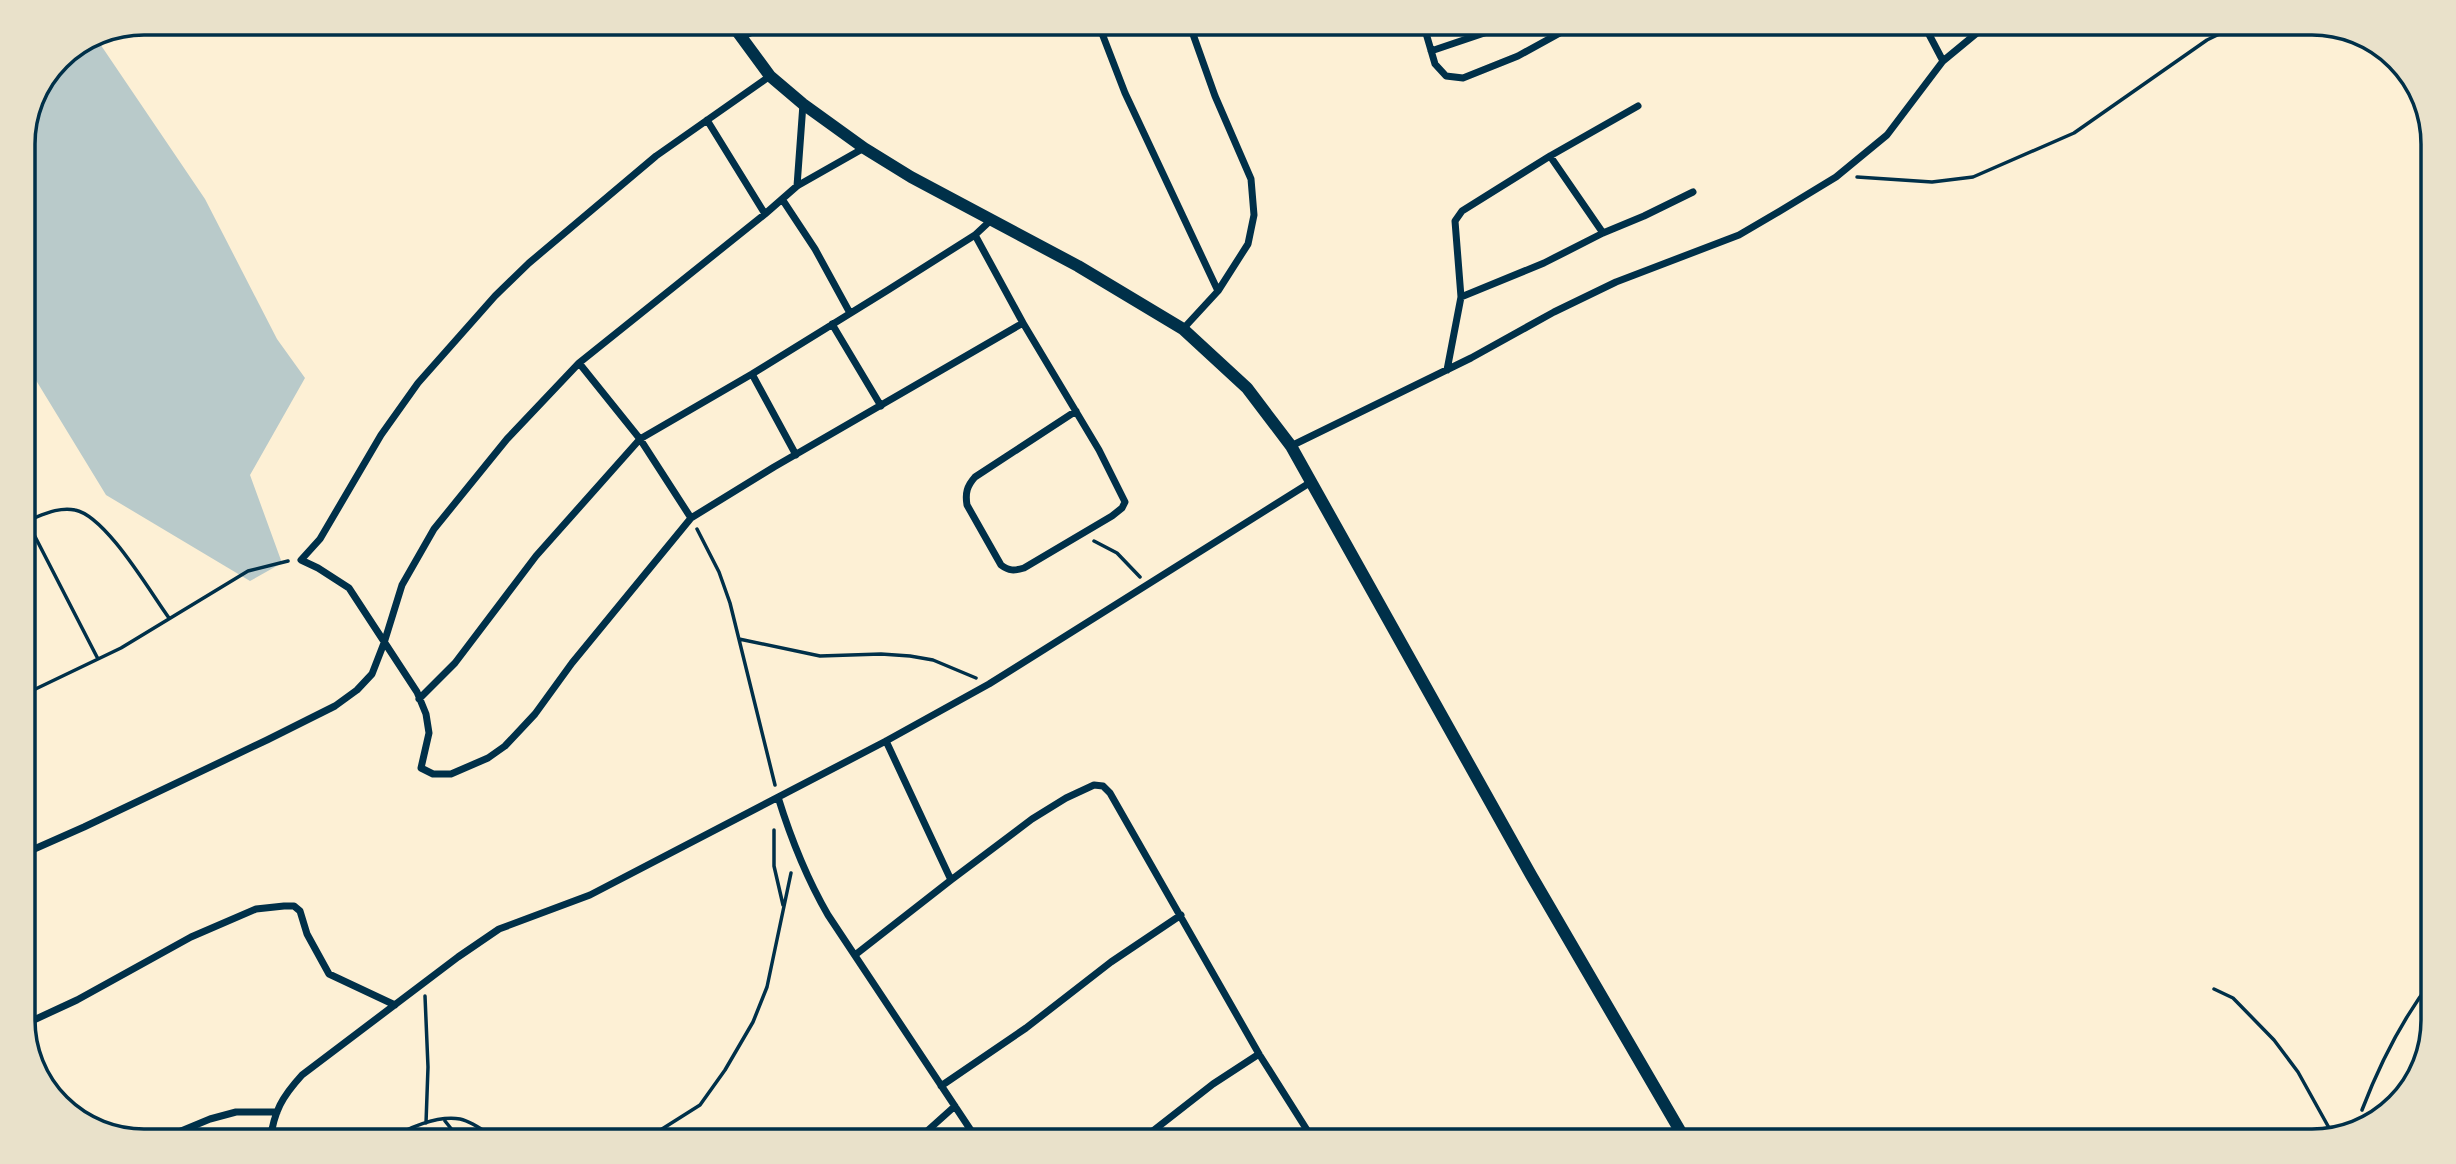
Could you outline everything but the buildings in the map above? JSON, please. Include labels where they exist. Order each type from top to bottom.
[{"type":"street","points":[[746,35],[741,37],[770,76],[803,104],[864,148],[990,221],[1077,266],[1183,329],[1247,388],[1291,446],[1531,875],[1679,1129]]},
{"type":"street","points":[[1103,35],[1125,93],[1217,291]]},
{"type":"street","points":[[1183,329],[1217,291],[1248,244],[1254,215],[1251,179],[1215,96],[1193,35]]},
{"type":"street","points":[[1426,35],[1435,64],[1447,76],[1463,78],[1518,56],[1556,35]]},
{"type":"street","points":[[1431,51],[1478,35]]},
{"type":"street","points":[[1929,35],[1943,61]]},
{"type":"street","points":[[1291,446],[1447,370],[1616,282],[1739,235],[1836,177],[1886,135],[1943,61],[1974,35]]},
{"type":"street","points":[[770,76],[656,156],[529,263],[495,296],[418,383],[381,435],[320,539],[301,560],[349,588],[419,699],[426,714],[429,733],[421,768],[433,774],[451,774],[488,758],[505,746],[528,722],[572,663],[691,518],[1023,324]]},
{"type":"street","points":[[797,186],[803,104]]},
{"type":"street","points":[[1447,370],[1461,297],[1455,221],[1462,211],[1550,156],[1638,106]]},
{"type":"street","points":[[707,120],[765,214]]},
{"type":"street","points":[[35,848],[335,706],[356,691],[372,674],[402,585],[434,528],[507,439],[579,363],[797,186],[864,148]]},
{"type":"street","points":[[1550,156],[1603,233]]},
{"type":"street","points":[[1461,297],[1544,263],[1693,192]]},
{"type":"street","points":[[782,200],[815,249],[850,313]]},
{"type":"street","points":[[419,699],[455,663],[536,556],[640,439],[850,313],[975,235],[990,221]]},
{"type":"street","points":[[975,235],[1023,324],[1076,411],[1099,450],[1125,502],[1118,512],[1024,568],[1013,571],[1006,569],[1001,565],[967,505],[965,495],[968,485],[975,477],[1076,411]]},
{"type":"street","points":[[832,324],[881,406]]},
{"type":"street","points":[[579,363],[640,439],[691,518]]},
{"type":"street","points":[[752,374],[796,455]]},
{"type":"street","points":[[271,1129],[283,1096],[302,1075],[499,929],[590,895],[886,741],[989,684],[1311,482]]},
{"type":"street","points":[[886,741],[951,880]]},
{"type":"street","points":[[855,955],[1032,820],[1066,798],[1094,785],[1103,786],[1110,793],[1259,1054],[1306,1129]]},
{"type":"street","points":[[778,797],[810,883],[970,1129]]},
{"type":"street","points":[[35,1019],[77,1000],[191,937],[256,909],[284,906],[294,906],[300,911],[307,934],[329,974],[395,1005]]},
{"type":"street","points":[[941,1086],[1026,1028],[1111,962],[1181,915]]},
{"type":"street","points":[[1155,1129],[1213,1084],[1259,1054]]},
{"type":"street","points":[[929,1129],[955,1106]]},
{"type":"street","points":[[186,1129],[236,1112],[277,1112]]},
{"type":"path","points":[[1836,177],[1932,182],[1973,177],[2074,133],[2217,35]]},
{"type":"path","points":[[35,518],[59,509],[73,509],[96,521],[117,545],[169,618]]},
{"type":"path","points":[[691,518],[719,572],[730,603],[778,797]]},
{"type":"path","points":[[1075,539],[1101,542],[1117,553],[1145,584]]},
{"type":"path","points":[[35,541],[98,659]]},
{"type":"path","points":[[35,689],[121,648],[248,571],[301,560]]},
{"type":"path","points":[[739,639],[820,656],[910,656],[933,660],[989,684]]},
{"type":"path","points":[[782,810],[774,826],[772,840],[774,866],[783,907]]},
{"type":"path","points":[[662,1129],[700,1105],[725,1070],[752,1022],[767,987],[796,851]]},
{"type":"path","points":[[424,983],[428,1067],[426,1124]]},
{"type":"path","points":[[2214,989],[2232,998],[2274,1040],[2298,1072],[2329,1127]]},
{"type":"path","points":[[2360,1115],[2380,1065],[2421,995]]},
{"type":"path","points":[[411,1129],[444,1120],[461,1119],[478,1129]]},
{"type":"path","points":[[444,1120],[451,1129]]},
{"type":"shaded area","points":[[101,45],[205,199],[277,339],[305,378],[250,475],[282,563],[250,581],[106,495],[35,379],[35,137],[39,116],[46,96],[58,78],[72,62]]}]
